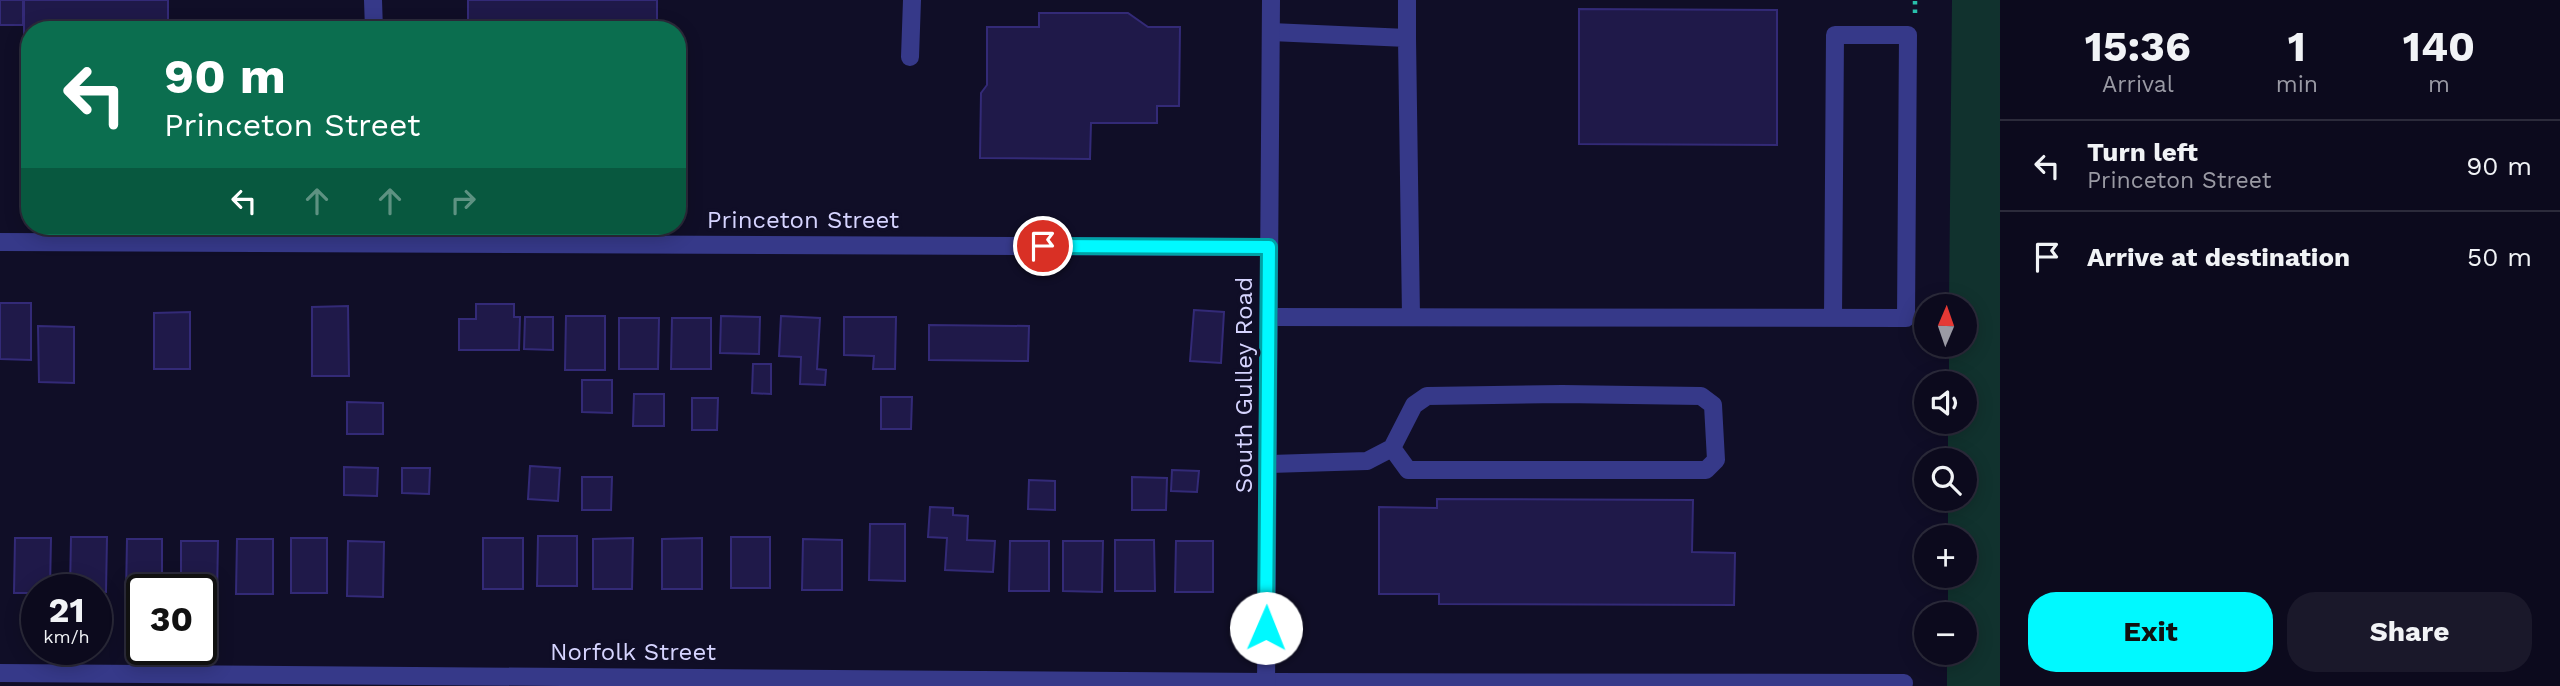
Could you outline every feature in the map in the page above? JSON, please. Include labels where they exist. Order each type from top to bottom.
[{"type":"street","points":[[373,0],[374,21]]},
{"type":"street","points":[[910,57],[912,0]]},
{"type":"street","name":"South Gulley Road","points":[[1266,684],[1271,0]]},
{"type":"street","points":[[1407,0],[1410,317]]},
{"type":"street","points":[[1271,32],[1407,38]]},
{"type":"street","points":[[1269,317],[1410,317],[1833,318],[1906,318],[1908,35],[1835,35],[1833,318]]},
{"type":"street","name":"Princeton Street","points":[[0,242],[324,235]]},
{"type":"street","name":"Princeton Street","points":[[439,235],[1269,247]]},
{"type":"street","points":[[1268,464],[1367,461],[1392,448],[1414,405],[1427,396],[1562,394],[1701,396],[1713,404],[1716,460],[1706,470],[1408,470],[1392,448]]},
{"type":"street","name":"Norfolk Street","points":[[0,673],[1266,684],[1904,683]]},
{"type":"green space","points":[[1952,0],[2000,0],[2000,686],[1947,686],[1947,665],[1977,665],[1977,602],[1948,602],[1948,588],[1977,588],[1977,525],[1948,525],[1948,511],[1977,511],[1977,448],[1948,448],[1948,434],[1977,434],[1977,371],[1949,371],[1949,357],[1978,357],[1978,294],[1949,294]]},
{"type":"building","points":[[0,0],[23,0],[21,25],[0,25]]},
{"type":"building","points":[[24,0],[168,0],[168,21],[24,21]]},
{"type":"building","points":[[468,0],[657,0],[657,21],[468,21]]},
{"type":"building","points":[[1579,9],[1777,10],[1777,145],[1579,144]]},
{"type":"building","points":[[1039,13],[1128,13],[1148,27],[1180,27],[1179,106],[1157,106],[1157,123],[1091,123],[1090,159],[980,158],[981,93],[987,85],[987,27],[1039,27]]},
{"type":"building","points":[[0,303],[31,303],[31,360],[0,359]]},
{"type":"building","points":[[476,304],[514,304],[514,317],[520,317],[519,350],[459,350],[459,319],[476,319]]},
{"type":"building","points":[[348,306],[349,376],[312,376],[312,307]]},
{"type":"building","points":[[1194,310],[1224,312],[1221,363],[1190,361]]},
{"type":"building","points":[[190,312],[190,369],[154,369],[154,313]]},
{"type":"building","points":[[566,316],[605,316],[605,370],[565,370]]},
{"type":"building","points":[[721,316],[760,317],[759,354],[720,353]]},
{"type":"building","points":[[781,316],[820,318],[817,369],[826,370],[825,385],[800,384],[801,357],[779,356]]},
{"type":"building","points":[[525,317],[553,317],[553,350],[524,349]]},
{"type":"building","points":[[844,317],[896,317],[895,369],[873,369],[874,356],[844,355]]},
{"type":"building","points":[[619,318],[659,318],[658,369],[619,369]]},
{"type":"building","points":[[672,318],[711,318],[711,369],[671,369]]},
{"type":"building","points":[[929,325],[1029,326],[1028,361],[929,360]]},
{"type":"building","points":[[38,326],[74,327],[74,383],[39,382]]},
{"type":"building","points":[[753,364],[771,364],[771,394],[752,393]]},
{"type":"building","points":[[582,380],[612,380],[612,413],[582,412]]},
{"type":"building","points":[[634,394],[664,394],[664,426],[633,426]]},
{"type":"building","points":[[881,397],[912,397],[911,429],[881,429]]},
{"type":"building","points":[[692,398],[718,398],[717,430],[692,430]]},
{"type":"building","points":[[347,402],[383,403],[383,434],[347,434]]},
{"type":"building","points":[[530,466],[560,468],[558,501],[528,499]]},
{"type":"building","points":[[344,467],[378,468],[377,496],[344,495]]},
{"type":"building","points":[[402,468],[430,468],[429,494],[402,493]]},
{"type":"building","points":[[1172,470],[1199,471],[1197,492],[1171,491]]},
{"type":"building","points":[[582,477],[612,477],[611,510],[582,510]]},
{"type":"building","points":[[1132,477],[1167,478],[1166,510],[1132,510]]},
{"type":"building","points":[[1029,480],[1055,481],[1055,510],[1028,509]]},
{"type":"building","points":[[1437,499],[1693,500],[1692,552],[1735,553],[1734,605],[1439,604],[1439,594],[1379,594],[1379,507],[1437,508]]},
{"type":"building","points":[[930,507],[953,508],[953,515],[968,516],[967,540],[995,541],[993,572],[945,570],[947,538],[928,537]]},
{"type":"building","points":[[870,524],[905,524],[905,581],[869,580]]},
{"type":"building","points":[[538,536],[577,536],[577,586],[537,586]]},
{"type":"building","points":[[71,537],[107,537],[106,574],[70,574]]},
{"type":"building","points":[[731,537],[770,537],[770,588],[731,588]]},
{"type":"building","points":[[15,538],[51,538],[50,574],[21,574],[21,593],[14,593]]},
{"type":"building","points":[[291,538],[327,538],[327,593],[291,593]]},
{"type":"building","points":[[483,538],[523,538],[523,589],[483,589]]},
{"type":"building","points":[[633,538],[632,589],[593,589],[593,539]]},
{"type":"building","points":[[702,538],[702,589],[662,589],[662,539]]},
{"type":"building","points":[[127,539],[162,539],[162,574],[126,574]]},
{"type":"building","points":[[237,539],[273,539],[273,594],[236,594]]},
{"type":"building","points":[[803,539],[842,540],[842,590],[802,590]]},
{"type":"building","points":[[1115,540],[1154,540],[1155,591],[1115,591]]},
{"type":"building","points":[[181,541],[218,541],[217,596],[217,574],[181,574]]},
{"type":"building","points":[[348,541],[384,542],[383,597],[347,596]]},
{"type":"building","points":[[1010,541],[1049,541],[1049,591],[1009,591]]},
{"type":"building","points":[[1063,541],[1103,541],[1102,592],[1063,591]]},
{"type":"building","points":[[1176,541],[1213,541],[1213,592],[1175,592]]},
{"type":"route","points":[[1043,246],[1269,247],[1266,628]]}]
